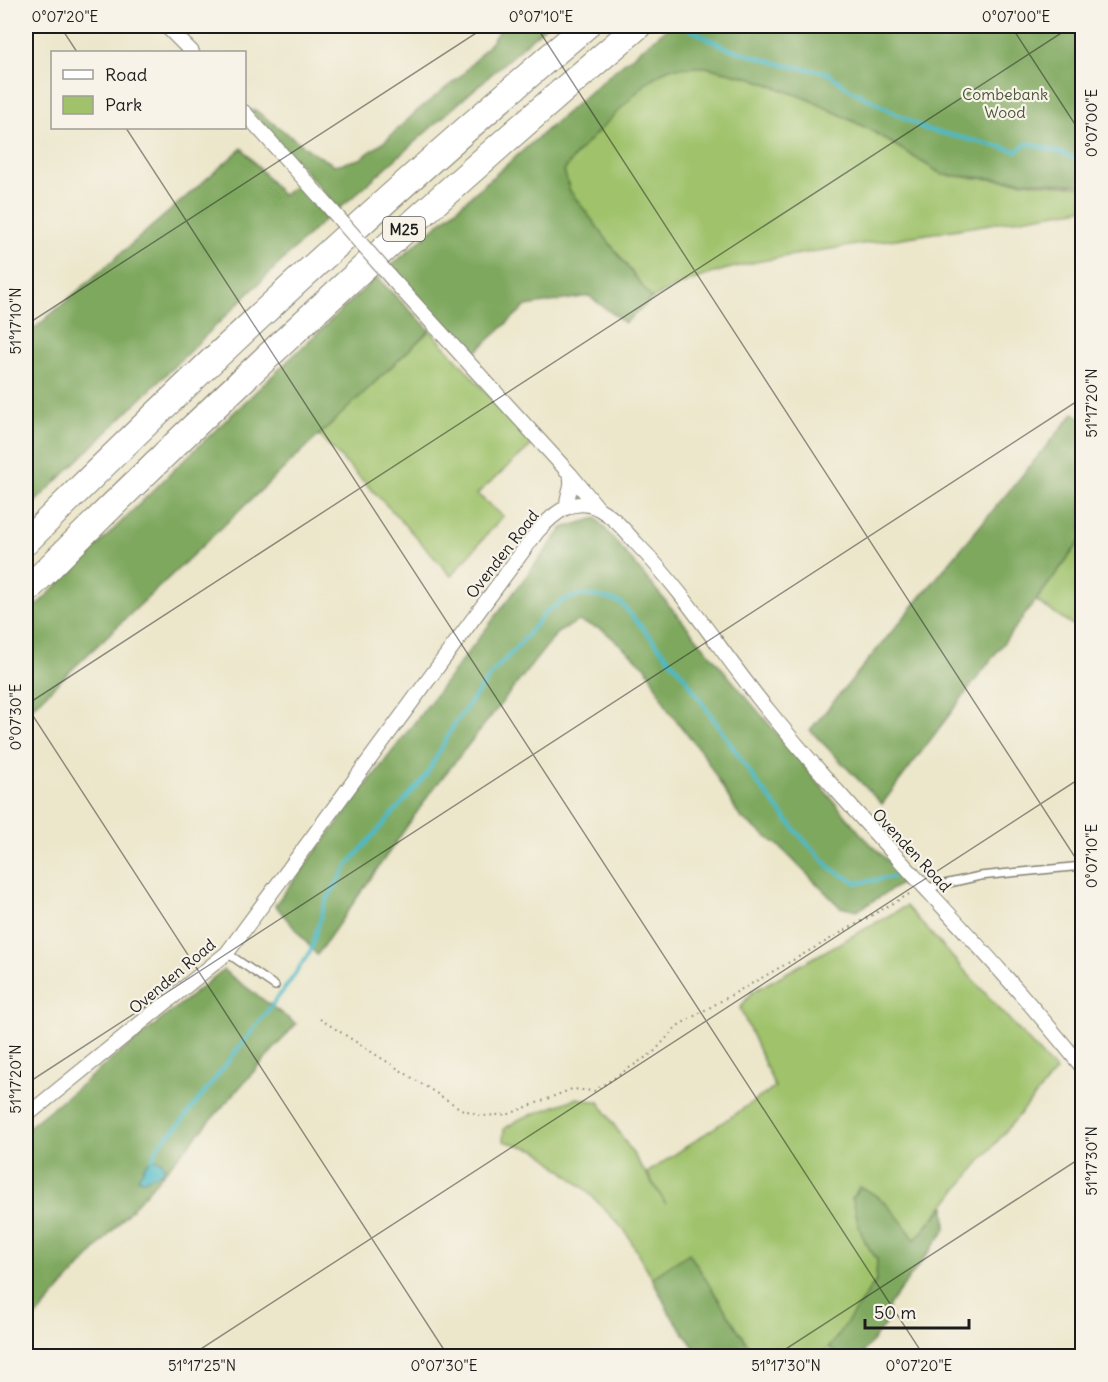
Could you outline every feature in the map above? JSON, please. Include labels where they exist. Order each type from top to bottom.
[{"type":"highway","name":"M25","points":[[26,542],[293,285],[445,148],[586,26]]},
{"type":"highway","name":"M25","points":[[26,591],[178,440],[337,291],[501,143],[638,26]]},
{"type":"street","points":[[166,26],[191,51]]},
{"type":"street","name":"Ovenden Road","points":[[246,114],[598,508],[612,518],[651,559],[695,613],[766,709],[845,802],[925,887],[1053,1030],[1083,1067]]},
{"type":"street","points":[[570,474],[573,484],[566,500],[567,507],[581,505],[598,508]]},
{"type":"street","name":"Ovenden Road","points":[[26,1116],[227,953],[537,531],[558,511],[567,507]]},
{"type":"lane","points":[[925,887],[980,876],[1083,866]]},
{"type":"lane","points":[[227,953],[275,986]]},
{"type":"path","points":[[320,1019],[461,1109],[483,1116],[509,1114],[572,1089],[594,1091],[654,1052],[677,1026],[925,887]]},
{"type":"green space","points":[[502,26],[546,26],[339,209],[251,111],[255,110],[315,154],[335,165],[360,159],[386,140],[418,110],[461,76]]},
{"type":"green space","name":"Combebank Wood","points":[[670,26],[1082,26],[1082,185],[943,175],[869,129],[810,100],[752,78],[706,67],[669,68],[648,81],[575,155],[564,171],[570,191],[652,299],[625,323],[589,296],[526,306],[471,356],[391,266],[614,71]]},
{"type":"green space","points":[[673,67],[705,67],[752,78],[810,100],[869,129],[943,175],[1082,187],[1082,209],[754,262],[702,277],[652,299],[570,191],[564,171],[613,115],[658,74]]},
{"type":"green space","points":[[242,148],[282,195],[298,184],[326,218],[26,511],[26,336]]},
{"type":"green space","points":[[376,277],[430,330],[26,713],[26,616],[181,463]]},
{"type":"green space","points":[[430,330],[533,444],[477,494],[503,516],[451,576],[319,435]]},
{"type":"green space","points":[[1074,413],[1082,419],[1082,539],[882,804],[810,730]]},
{"type":"green space","points":[[596,518],[861,834],[907,880],[857,911],[840,907],[779,846],[740,817],[703,754],[670,713],[646,667],[603,630],[578,621],[557,633],[431,792],[317,955],[275,905],[563,528]]},
{"type":"green space","points":[[1082,539],[1082,631],[1036,601]]},
{"type":"green space","points":[[906,906],[1056,1071],[915,1240],[884,1203],[860,1187],[852,1198],[861,1233],[877,1259],[876,1281],[832,1345],[820,1356],[755,1356],[689,1254],[652,1278],[625,1231],[586,1190],[537,1150],[503,1141],[504,1129],[520,1119],[577,1098],[599,1102],[666,1204],[647,1173],[775,1087],[740,1008],[752,992]]},
{"type":"green space","points":[[223,970],[296,1024],[26,1328],[26,1129]]},
{"type":"green space","points":[[860,1187],[884,1203],[915,1240],[945,1206],[946,1229],[889,1305],[886,1323],[861,1356],[839,1356],[829,1348],[876,1281],[877,1259],[861,1233],[852,1198]]},
{"type":"green space","points":[[689,1253],[755,1356],[700,1356],[669,1312],[652,1278]]},
{"type":"water","points":[[152,1159],[161,1161],[164,1166],[163,1172],[143,1180],[138,1178],[146,1164]]},
{"type":"waterway","points":[[683,26],[727,48],[784,65],[826,72],[851,90],[925,129],[1017,151],[1027,143],[1059,152],[1082,162]]},
{"type":"waterway","points":[[152,1159],[159,1144],[180,1124],[289,983],[311,950],[325,903],[350,862],[425,777],[455,723],[493,672],[546,612],[564,600],[580,595],[602,597],[621,603],[684,676],[758,784],[801,837],[832,869],[857,883],[893,877]]}]
